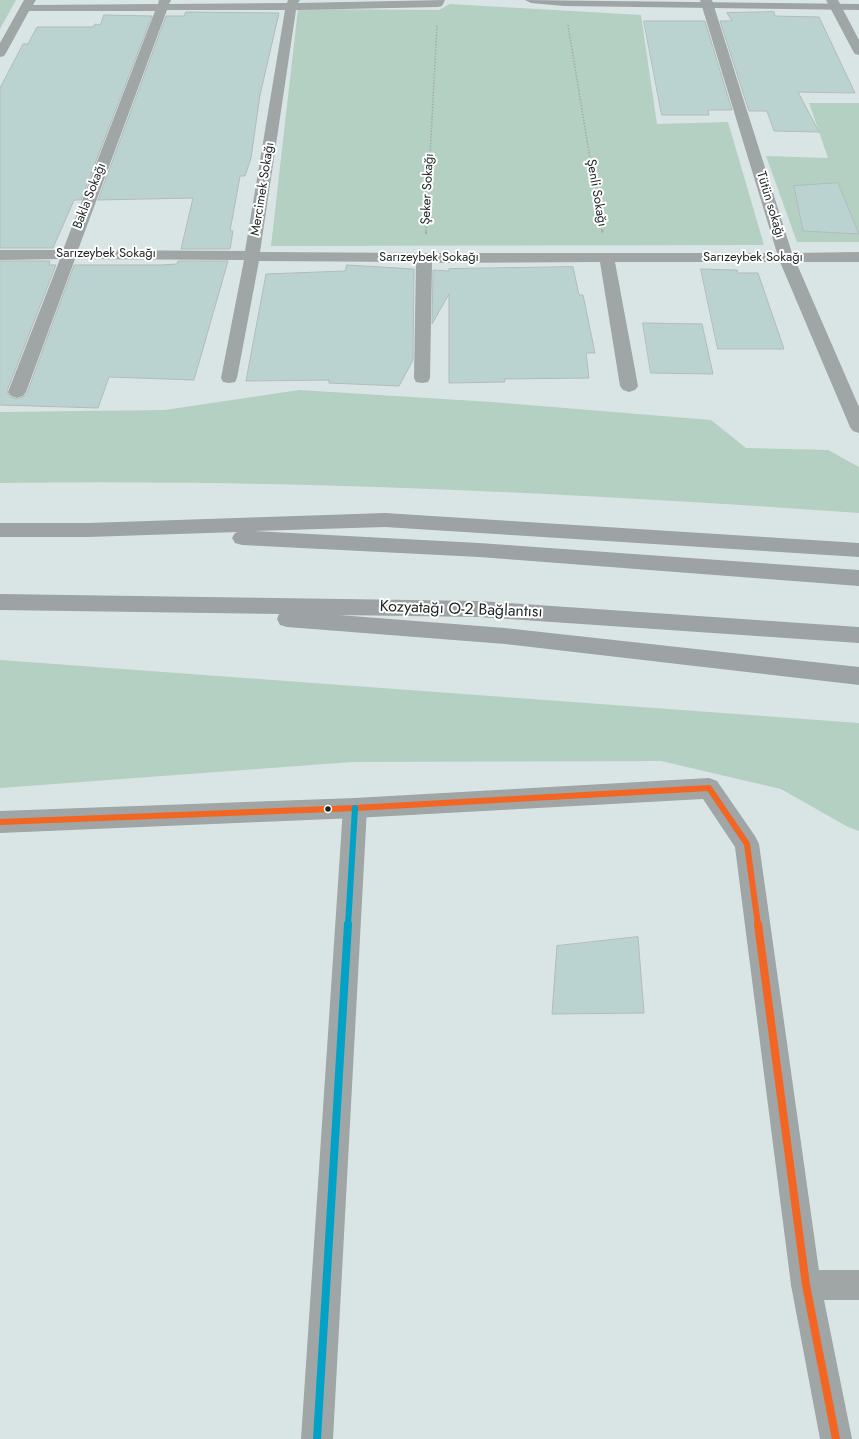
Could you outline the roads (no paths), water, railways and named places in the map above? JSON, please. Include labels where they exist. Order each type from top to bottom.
[{"type":"highway","points":[[0,530],[88,530],[385,520],[859,550]]},
{"type":"highway","points":[[88,530],[479,550],[859,578]]},
{"type":"highway","points":[[0,602],[62,602],[505,636],[859,676]]},
{"type":"highway","name":"Kozyatağı O-2 Bağlantısı","points":[[62,602],[479,609],[859,635]]},
{"type":"main road","points":[[531,0],[833,4],[859,7]]},
{"type":"street","points":[[0,53],[27,4],[293,3],[331,6],[439,2]]},
{"type":"street","name":"Tütün sokağı","points":[[706,2],[786,257],[859,427]]},
{"type":"street","name":"Mercimek Sokağı","points":[[228,378],[252,256],[293,3]]},
{"type":"street","name":"Bakla Sokağı","points":[[17,392],[163,4]]},
{"type":"street","points":[[833,4],[859,51]]},
{"type":"street","name":"Sarızeybek Sokağı","points":[[0,255],[68,254],[607,259],[859,257]]},
{"type":"street","points":[[422,378],[424,258]]},
{"type":"street","points":[[607,259],[629,386]]},
{"type":"street","points":[[0,822],[355,808],[709,788],[747,844],[806,1286],[836,1439]]},
{"type":"street","points":[[317,1439],[355,808]]},
{"type":"street","points":[[806,1286],[859,1285]]}]
